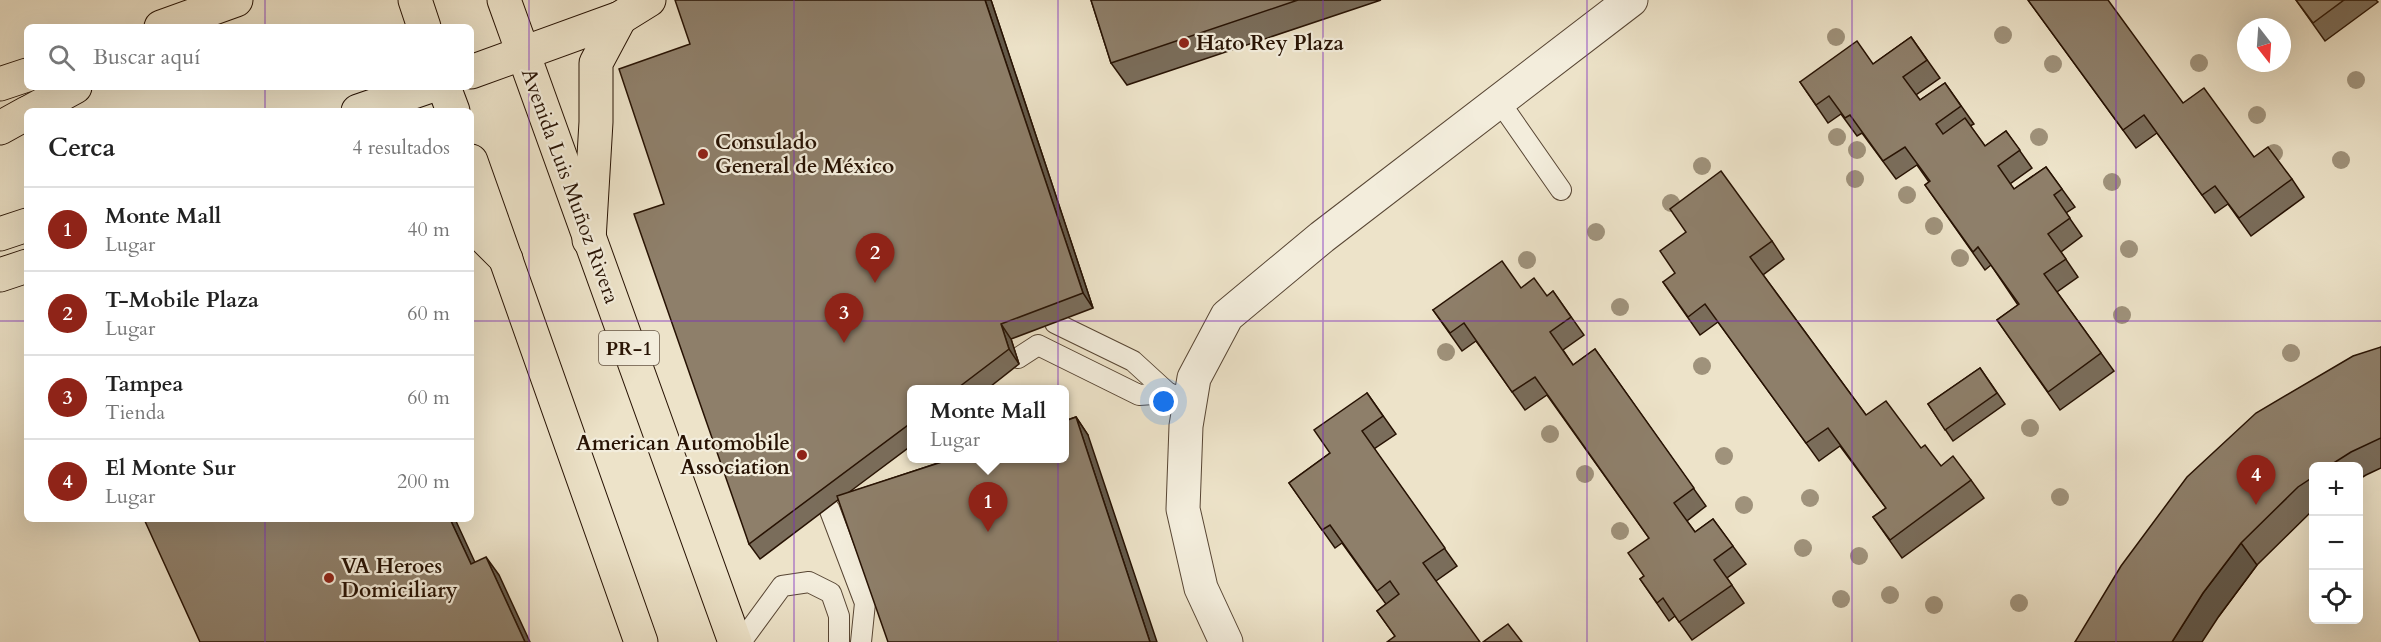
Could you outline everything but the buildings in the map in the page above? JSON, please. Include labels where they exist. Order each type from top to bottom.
[{"type":"main road","points":[[415,0],[423,24]]},
{"type":"main road","points":[[474,71],[620,18],[649,0]]},
{"type":"main road","points":[[169,24],[232,1]]},
{"type":"main road","points":[[190,24],[232,1]]},
{"type":"main road","name":"Avenida Luis Muñoz Rivera","points":[[507,9],[735,642]]},
{"type":"main road","points":[[589,240],[596,122],[596,63],[620,18]]},
{"type":"main road","points":[[0,84],[24,76]]},
{"type":"main road","points":[[37,108],[70,90]]},
{"type":"main road","points":[[367,108],[419,90]]},
{"type":"main road","points":[[445,90],[452,108]]},
{"type":"main road","points":[[0,128],[24,115]]},
{"type":"main road","points":[[474,169],[641,642]]},
{"type":"main road","points":[[0,234],[24,226]]},
{"type":"main road","points":[[474,227],[506,259]]},
{"type":"main road","points":[[0,275],[24,267]]},
{"type":"street","points":[[1226,642],[1201,588],[1183,509],[1186,426],[1179,396],[1194,378],[1227,316],[1322,237],[1630,0]]},
{"type":"lane","points":[[1499,101],[1561,190]]},
{"type":"lane","points":[[1054,323],[1133,362],[1179,396]]},
{"type":"lane","points":[[1018,358],[1038,345],[1139,395],[1179,396]]},
{"type":"lane","points":[[829,508],[865,603],[861,642]]},
{"type":"lane","points":[[741,642],[782,586],[809,582],[831,593],[838,616],[839,642]]},
{"type":"place","name":"Hato Rey Plaza","points":[[1184,43]]},
{"type":"place","name":"Consulado General de México","points":[[703,154]]},
{"type":"place","name":"T-Mobile Plaza","points":[[875,283]]},
{"type":"place","name":"Tampea","points":[[844,343]]},
{"type":"place","name":"American Automobile Association","points":[[802,455]]},
{"type":"place","name":"El Monte Sur","points":[[2256,505]]},
{"type":"place","name":"Monte Mall","points":[[988,532]]},
{"type":"place","name":"VA Heroes Domiciliary","points":[[329,578]]}]
